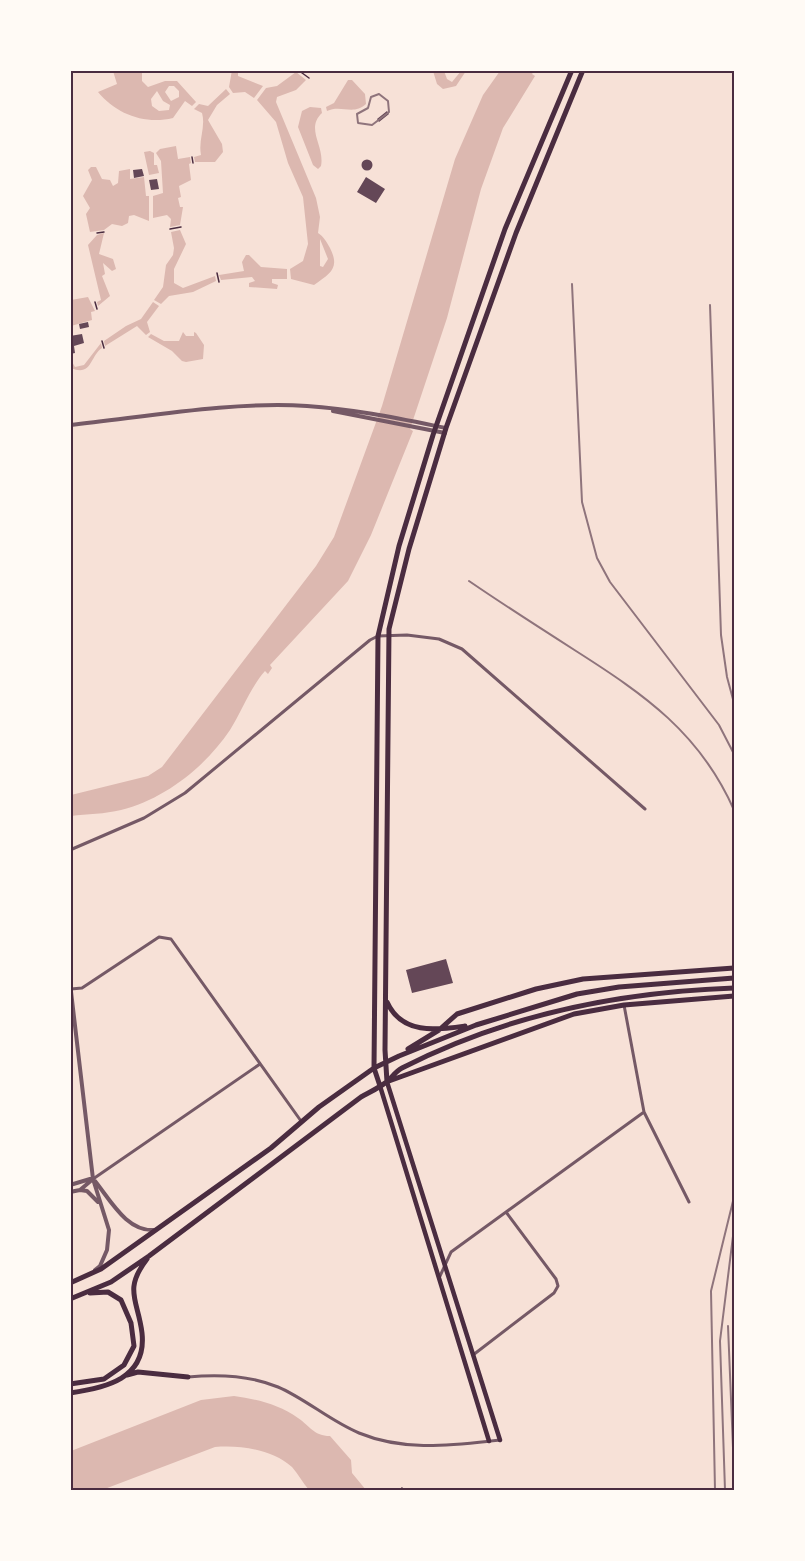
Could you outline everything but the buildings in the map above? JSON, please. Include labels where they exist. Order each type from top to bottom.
[{"type":"main road","points":[[489,1441],[374,1068],[378,636],[399,546],[436,428],[505,229],[572,70]]},
{"type":"main road","points":[[500,1440],[387,1082],[384,1064],[389,636],[409,549],[446,430],[516,233],[583,70]]},
{"type":"main road","points":[[384,1064],[439,1029],[457,1014],[536,989],[583,979],[734,968]]},
{"type":"main road","points":[[70,1283],[101,1269],[271,1148],[301,1121],[374,1068],[476,1025],[577,994],[619,987],[735,978]]},
{"type":"main road","points":[[387,1082],[399,1069],[480,1035],[573,1005],[625,997],[735,988]]},
{"type":"main road","points":[[70,1299],[88,1293],[149,1256],[387,1082],[574,1014],[624,1005],[735,996]]},
{"type":"main road","points":[[386,998],[398,1017],[412,1026],[439,1029],[476,1025]]},
{"type":"main road","points":[[70,1394],[106,1388],[125,1375],[140,1355],[142,1333],[133,1298],[133,1282],[149,1256]]},
{"type":"main road","points":[[70,1384],[104,1379],[124,1365],[134,1346],[131,1323],[120,1300],[108,1292],[88,1293]]},
{"type":"main road","points":[[125,1375],[138,1372],[188,1377]]},
{"type":"street","points":[[70,425],[256,406],[306,406],[446,430]]},
{"type":"street","points":[[70,850],[144,818],[185,793],[281,712],[378,636],[407,635],[439,639],[462,649],[645,809]]},
{"type":"street","points":[[71,989],[82,988],[159,937],[171,939],[301,1121]]},
{"type":"street","points":[[70,983],[93,1179],[109,1230],[106,1250],[100,1266],[84,1278]]},
{"type":"street","points":[[624,1005],[644,1112],[689,1202]]},
{"type":"street","points":[[70,1192],[80,1190],[260,1064]]},
{"type":"street","points":[[439,1277],[451,1252],[644,1112]]},
{"type":"street","points":[[70,1185],[93,1179]]},
{"type":"street","points":[[93,1179],[132,1226],[144,1231],[156,1230]]},
{"type":"street","points":[[80,1190],[94,1196],[100,1204]]},
{"type":"street","points":[[473,1355],[554,1293],[558,1286],[556,1280],[506,1212]]},
{"type":"street","points":[[188,1377],[213,1374],[242,1377],[279,1387],[358,1432],[392,1443],[432,1447],[500,1440]]},
{"type":"path","points":[[298,70],[309,78]]},
{"type":"path","points":[[192,157],[193,163]]},
{"type":"path","points":[[170,229],[181,227]]},
{"type":"path","points":[[97,233],[104,232]]},
{"type":"path","points":[[217,273],[219,282]]},
{"type":"path","points":[[95,302],[97,309]]},
{"type":"path","points":[[102,341],[104,348]]},
{"type":"shaded area","points":[[232,70],[238,71],[238,76],[263,86],[254,98],[245,92],[233,93],[229,87]]},
{"type":"shaded area","points":[[113,71],[142,71],[142,81],[148,87],[165,81],[177,81],[196,102],[192,106],[185,101],[173,118],[142,119],[122,112],[98,92],[117,84]],"holes":[[[169,86],[174,86],[179,91],[179,97],[171,101],[165,92]],[[157,91],[163,101],[170,105],[169,110],[159,111],[152,106],[151,99]]]},
{"type":"shaded area","points":[[433,71],[444,71],[447,79],[452,82],[461,71],[466,71],[456,86],[443,89],[437,84]]},
{"type":"shaded area","points":[[500,71],[534,71],[532,74],[535,76],[503,128],[481,189],[447,318],[410,429],[413,431],[371,535],[348,581],[270,665],[272,668],[268,674],[265,671],[230,730],[209,757],[196,769],[168,790],[137,805],[115,811],[71,816],[71,795],[148,776],[162,767],[316,566],[334,537],[382,406],[455,159],[483,95]]},
{"type":"shaded area","points":[[296,72],[306,80],[296,90],[277,97],[276,102],[316,198],[320,217],[318,233],[327,243],[333,255],[332,270],[314,285],[291,279],[290,269],[303,261],[308,244],[303,197],[288,163],[276,122],[257,100],[266,88],[277,86]],"holes":[[[320,239],[328,259],[323,267],[320,266]]]},
{"type":"shaded area","points":[[348,80],[352,80],[365,94],[366,104],[352,110],[327,111],[326,107],[334,103]]},
{"type":"shaded area","points":[[226,89],[230,94],[217,105],[208,120],[222,144],[223,152],[215,162],[195,162],[194,157],[201,155],[203,123],[202,113],[194,109],[199,104],[208,106]]},
{"type":"shaded area","points":[[310,107],[321,108],[322,113],[315,125],[321,159],[321,166],[318,169],[313,165],[298,127],[302,111]]},
{"type":"shaded area","points":[[176,146],[178,159],[190,157],[191,180],[179,186],[181,197],[178,198],[180,207],[183,207],[180,225],[170,227],[171,219],[167,215],[153,218],[153,196],[163,193],[161,161],[156,153],[160,149]]},
{"type":"shaded area","points":[[144,152],[154,153],[154,165],[157,165],[159,173],[149,175]]},
{"type":"shaded area","points":[[96,167],[102,179],[110,180],[113,186],[118,183],[119,171],[130,169],[130,179],[144,177],[146,196],[149,196],[149,221],[134,215],[129,216],[128,223],[122,226],[112,224],[104,230],[90,232],[86,214],[90,208],[83,196],[92,180],[88,170]]},
{"type":"shaded area","points":[[180,230],[186,244],[174,269],[174,283],[183,288],[215,276],[216,281],[193,292],[169,296],[161,304],[154,300],[163,287],[166,265],[173,255],[171,232]]},
{"type":"shaded area","points":[[104,233],[99,254],[113,259],[116,269],[112,271],[103,263],[105,274],[102,276],[110,296],[98,306],[97,302],[101,300],[88,245],[97,235]]},
{"type":"shaded area","points":[[246,255],[249,255],[261,267],[287,269],[287,279],[272,279],[272,283],[278,285],[277,289],[249,287],[249,283],[255,281],[252,277],[221,280],[219,275],[244,271],[242,262]]},
{"type":"shaded area","points":[[88,297],[95,311],[91,312],[92,320],[71,326],[71,300]]},
{"type":"shaded area","points":[[153,302],[159,306],[147,322],[150,332],[146,335],[137,326],[105,346],[104,341],[141,319]]},
{"type":"shaded area","points":[[183,332],[186,336],[194,336],[194,332],[196,333],[204,345],[203,359],[182,361],[172,351],[148,337],[151,334],[164,341],[179,341]]},
{"type":"shaded area","points":[[101,343],[102,348],[87,368],[78,370],[71,368],[71,360],[75,367],[84,365]]},
{"type":"shaded area","points":[[234,1396],[275,1406],[291,1413],[316,1432],[330,1436],[351,1460],[352,1473],[366,1490],[309,1490],[292,1467],[275,1456],[245,1448],[215,1447],[102,1490],[71,1490],[71,1451],[201,1400]]},
{"type":"railway","points":[[379,94],[388,101],[389,112],[372,125],[358,123],[357,114],[368,108],[371,97],[379,94]]},
{"type":"railway","points":[[572,284],[582,502],[597,558],[610,582],[719,725],[734,754]]},
{"type":"railway","points":[[710,305],[721,635],[727,677],[734,703]]},
{"type":"railway","points":[[469,581],[601,667],[668,718],[705,759],[734,810]]},
{"type":"railway","points":[[715,1490],[711,1291],[734,1197]]},
{"type":"railway","points":[[725,1490],[720,1341],[733,1236]]},
{"type":"railway","points":[[734,1293],[734,1335]]},
{"type":"railway","points":[[728,1326],[734,1472]]}]
